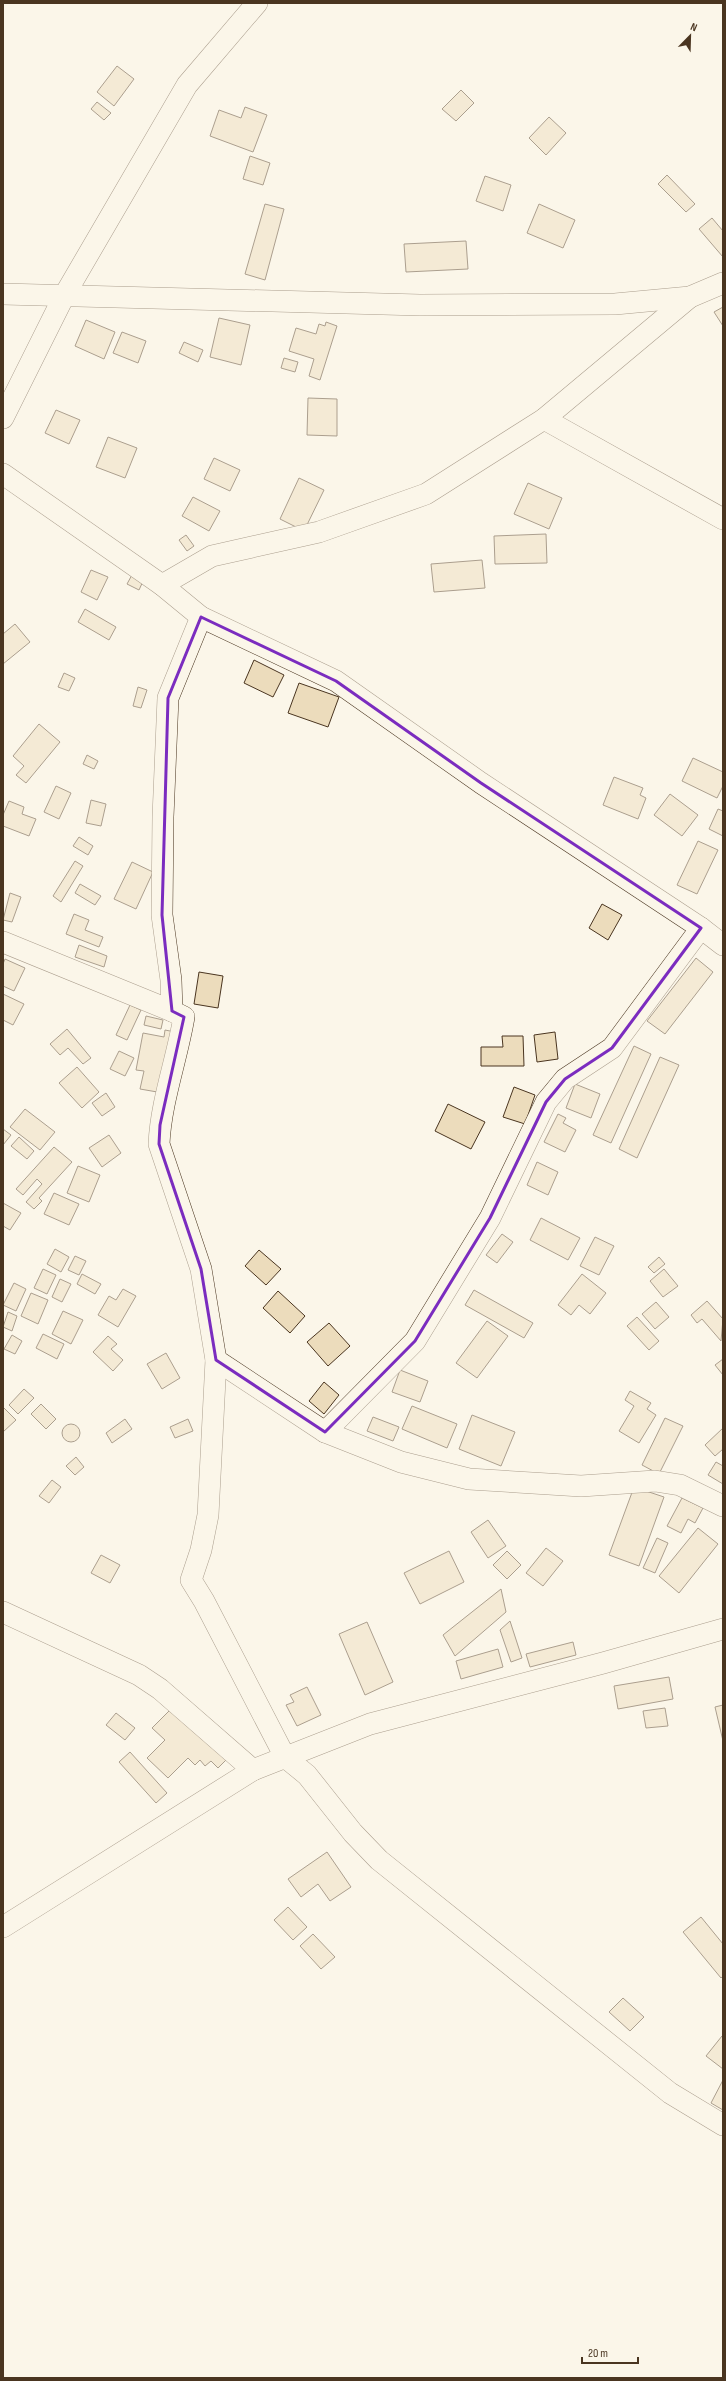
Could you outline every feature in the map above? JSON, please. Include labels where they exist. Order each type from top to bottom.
[{"type":"street","points":[[3,418],[64,296],[187,85],[257,3]]},
{"type":"street","points":[[162,585],[212,556],[319,532],[426,494],[544,419],[690,297],[723,283]]},
{"type":"street","points":[[3,294],[420,305],[615,304],[690,297]]},
{"type":"street","points":[[544,419],[723,520]]},
{"type":"street","points":[[3,474],[162,585],[201,617],[336,681],[481,784],[701,928],[723,945]]},
{"type":"street","points":[[172,1011],[171,980],[162,915],[162,817],[168,698],[201,617]]},
{"type":"street","points":[[325,1432],[415,1341],[490,1218],[546,1102],[564,1079],[612,1048],[701,928]]},
{"type":"street","points":[[3,942],[184,1016],[179,1050],[160,1126],[159,1144],[201,1269],[216,1360],[208,1515],[201,1550],[191,1580],[285,1757],[307,1775],[353,1833],[385,1865],[670,2094],[723,2125]]},
{"type":"street","points":[[216,1360],[325,1432],[401,1462],[469,1479],[581,1486],[655,1481],[680,1485],[723,1506]]},
{"type":"street","points":[[3,1612],[140,1675],[160,1689],[252,1770]]},
{"type":"street","points":[[3,1927],[252,1770],[370,1724],[603,1664],[723,1629]]},
{"type":"highlighted area","points":[[201,617],[336,681],[481,783],[701,928],[612,1048],[565,1079],[546,1102],[490,1218],[415,1341],[325,1432],[216,1360],[201,1269],[159,1144],[160,1125],[184,1017],[172,1011],[162,915],[168,698]]},
{"type":"building","points":[[117,66],[134,79],[114,106],[97,92]]},
{"type":"building","points":[[461,90],[474,103],[456,121],[442,109]]},
{"type":"building","points":[[97,102],[111,113],[104,120],[91,109]]},
{"type":"building","points":[[245,107],[267,115],[253,152],[210,136],[219,110],[241,118]]},
{"type":"building","points":[[549,117],[566,133],[546,155],[529,138]]},
{"type":"building","points":[[250,156],[270,163],[263,185],[243,179]]},
{"type":"building","points":[[667,175],[695,204],[686,212],[658,184]]},
{"type":"building","points":[[485,176],[511,185],[503,211],[476,201]]},
{"type":"building","points":[[265,204],[284,209],[265,280],[245,274]]},
{"type":"building","points":[[539,204],[575,220],[563,248],[527,233]]},
{"type":"building","points":[[712,218],[723,231],[723,257],[699,229]]},
{"type":"building","points":[[466,241],[468,269],[406,272],[404,244]]},
{"type":"building","points":[[723,307],[723,326],[714,312]]},
{"type":"building","points":[[219,318],[250,325],[241,365],[210,357]]},
{"type":"building","points":[[86,320],[115,332],[104,359],[75,346]]},
{"type":"building","points":[[326,322],[337,326],[320,380],[309,376],[314,359],[289,351],[296,328],[316,334],[319,324],[325,326]]},
{"type":"building","points":[[122,332],[146,341],[138,363],[113,353]]},
{"type":"building","points":[[184,342],[203,350],[198,362],[179,353]]},
{"type":"building","points":[[284,358],[298,362],[295,372],[281,368]]},
{"type":"building","points":[[308,398],[337,399],[337,436],[307,435]]},
{"type":"building","points":[[56,410],[80,420],[69,444],[45,433]]},
{"type":"building","points":[[108,437],[137,448],[125,478],[96,467]]},
{"type":"building","points":[[214,458],[240,470],[230,491],[204,479]]},
{"type":"building","points":[[299,478],[324,490],[304,531],[280,519]]},
{"type":"building","points":[[528,483],[562,498],[549,529],[514,514]]},
{"type":"building","points":[[193,497],[220,511],[209,531],[182,516]]},
{"type":"building","points":[[546,534],[547,563],[495,564],[494,536]]},
{"type":"building","points":[[186,535],[194,546],[187,551],[179,540]]},
{"type":"building","points":[[482,560],[485,588],[434,592],[431,564]]},
{"type":"building","points":[[91,570],[108,577],[97,600],[81,592]]},
{"type":"building","points":[[133,573],[144,579],[139,590],[127,584]]},
{"type":"building","points":[[85,609],[116,627],[109,640],[78,622]]},
{"type":"building","points":[[15,624],[30,642],[3,664],[3,634]]},
{"type":"building","points":[[254,660],[284,675],[273,697],[244,683]]},
{"type":"building","points":[[64,673],[75,678],[69,691],[58,687]]},
{"type":"building","points":[[299,683],[339,697],[328,727],[288,713]]},
{"type":"building","points":[[138,687],[147,690],[141,708],[133,706]]},
{"type":"building","points":[[39,724],[60,742],[26,783],[16,775],[24,766],[13,756]]},
{"type":"building","points":[[87,755],[98,761],[94,769],[83,764]]},
{"type":"building","points":[[693,758],[723,772],[723,786],[717,798],[682,781]]},
{"type":"building","points":[[614,777],[643,788],[640,795],[646,798],[638,819],[603,805]]},
{"type":"building","points":[[56,786],[71,793],[59,819],[44,812]]},
{"type":"building","points":[[670,794],[698,815],[682,836],[654,815]]},
{"type":"building","points":[[91,800],[106,804],[101,826],[86,823]]},
{"type":"building","points":[[9,801],[24,807],[22,814],[36,819],[29,836],[3,826],[3,815]]},
{"type":"building","points":[[718,809],[723,811],[723,836],[709,829]]},
{"type":"building","points":[[79,837],[93,846],[88,855],[73,846]]},
{"type":"building","points":[[698,841],[718,850],[697,894],[677,885]]},
{"type":"building","points":[[75,861],[83,866],[61,902],[53,896]]},
{"type":"building","points":[[132,862],[153,872],[136,909],[114,899]]},
{"type":"building","points":[[80,884],[101,896],[95,905],[75,893]]},
{"type":"building","points":[[10,893],[21,897],[12,922],[3,920]]},
{"type":"building","points":[[602,904],[622,915],[608,940],[589,928]]},
{"type":"building","points":[[74,914],[89,920],[85,930],[103,937],[99,947],[66,934]]},
{"type":"building","points":[[79,945],[107,956],[104,967],[75,957]]},
{"type":"building","points":[[696,958],[713,972],[665,1034],[647,1021]]},
{"type":"building","points":[[5,959],[25,968],[14,991],[3,986],[3,964]]},
{"type":"building","points":[[199,972],[223,976],[218,1008],[194,1004]]},
{"type":"building","points":[[3,994],[24,1004],[13,1025],[3,1020]]},
{"type":"building","points":[[130,1005],[141,1010],[127,1040],[116,1035]]},
{"type":"building","points":[[146,1016],[163,1020],[161,1029],[144,1025]]},
{"type":"building","points":[[67,1029],[91,1058],[83,1064],[68,1048],[60,1055],[50,1044]]},
{"type":"building","points":[[165,1030],[175,1032],[163,1093],[140,1089],[144,1071],[136,1070],[143,1033],[164,1037]]},
{"type":"building","points":[[555,1032],[558,1059],[537,1062],[534,1035]]},
{"type":"building","points":[[502,1036],[523,1036],[524,1066],[481,1066],[481,1047],[503,1047]]},
{"type":"building","points":[[634,1046],[651,1054],[611,1143],[593,1135]]},
{"type":"building","points":[[119,1051],[134,1058],[125,1076],[110,1069]]},
{"type":"building","points":[[660,1057],[679,1065],[637,1158],[619,1149]]},
{"type":"building","points":[[77,1067],[99,1092],[82,1108],[59,1083]]},
{"type":"building","points":[[575,1084],[600,1094],[591,1118],[566,1108]]},
{"type":"building","points":[[514,1087],[535,1095],[525,1124],[503,1117]]},
{"type":"building","points":[[106,1093],[115,1107],[102,1116],[92,1103]]},
{"type":"building","points":[[448,1104],[485,1122],[471,1149],[435,1131]]},
{"type":"building","points":[[25,1109],[55,1132],[40,1150],[10,1127]]},
{"type":"building","points":[[558,1114],[566,1118],[563,1123],[576,1130],[565,1152],[544,1142]]},
{"type":"building","points":[[3,1129],[11,1135],[3,1145]]},
{"type":"building","points":[[109,1135],[121,1153],[102,1167],[89,1148]]},
{"type":"building","points":[[19,1137],[34,1151],[27,1159],[11,1146]]},
{"type":"building","points":[[54,1147],[72,1162],[39,1198],[42,1201],[34,1209],[26,1202],[42,1184],[37,1179],[23,1195],[16,1189]]},
{"type":"building","points":[[537,1162],[558,1172],[548,1195],[527,1185]]},
{"type":"building","points":[[78,1166],[100,1175],[89,1202],[67,1193]]},
{"type":"building","points":[[54,1193],[79,1204],[69,1225],[44,1214]]},
{"type":"building","points":[[3,1203],[21,1213],[10,1230],[3,1226]]},
{"type":"building","points":[[541,1218],[580,1238],[568,1260],[530,1240]]},
{"type":"building","points":[[502,1234],[513,1242],[497,1263],[486,1255]]},
{"type":"building","points":[[595,1237],[614,1246],[599,1275],[580,1266]]},
{"type":"building","points":[[55,1249],[69,1257],[61,1272],[47,1264]]},
{"type":"building","points":[[259,1250],[281,1269],[266,1285],[245,1266]]},
{"type":"building","points":[[75,1256],[86,1261],[79,1275],[68,1270]]},
{"type":"building","points":[[659,1257],[665,1264],[654,1273],[648,1267]]},
{"type":"building","points":[[43,1269],[56,1275],[47,1294],[34,1288]]},
{"type":"building","points":[[664,1269],[678,1286],[663,1297],[650,1281]]},
{"type":"building","points":[[82,1274],[101,1284],[95,1294],[77,1284]]},
{"type":"building","points":[[582,1274],[606,1293],[590,1314],[579,1305],[571,1315],[558,1305]]},
{"type":"building","points":[[60,1279],[71,1284],[62,1302],[52,1297]]},
{"type":"building","points":[[14,1283],[26,1289],[16,1311],[3,1305]]},
{"type":"building","points":[[123,1289],[136,1296],[118,1327],[98,1315],[109,1296],[116,1300]]},
{"type":"building","points":[[474,1290],[533,1323],[524,1338],[465,1305]]},
{"type":"building","points":[[278,1291],[305,1316],[290,1333],[263,1308]]},
{"type":"building","points":[[31,1293],[48,1300],[38,1324],[21,1316]]},
{"type":"building","points":[[707,1301],[723,1319],[721,1341],[702,1319],[697,1323],[691,1315]]},
{"type":"building","points":[[656,1302],[669,1317],[655,1329],[642,1314]]},
{"type":"building","points":[[63,1311],[83,1320],[71,1344],[52,1334]]},
{"type":"building","points":[[8,1312],[17,1316],[12,1331],[3,1327]]},
{"type":"building","points":[[637,1317],[659,1341],[649,1350],[627,1326]]},
{"type":"building","points":[[487,1321],[508,1336],[477,1378],[456,1363]]},
{"type":"building","points":[[329,1323],[350,1346],[328,1366],[307,1342]]},
{"type":"building","points":[[43,1334],[64,1344],[57,1359],[36,1348]]},
{"type":"building","points":[[12,1335],[22,1341],[15,1354],[4,1349]]},
{"type":"building","points":[[108,1336],[117,1344],[111,1349],[123,1360],[113,1371],[93,1352]]},
{"type":"building","points":[[166,1353],[180,1378],[162,1389],[147,1364]]},
{"type":"building","points":[[723,1359],[723,1375],[715,1365]]},
{"type":"building","points":[[400,1370],[428,1381],[420,1402],[392,1392]]},
{"type":"building","points":[[324,1382],[339,1395],[324,1414],[309,1401]]},
{"type":"building","points":[[24,1389],[34,1398],[18,1414],[9,1405]]},
{"type":"building","points":[[630,1391],[651,1403],[647,1409],[656,1415],[639,1443],[619,1431],[634,1406],[625,1400]]},
{"type":"building","points":[[41,1404],[56,1419],[46,1429],[31,1414]]},
{"type":"building","points":[[412,1406],[457,1424],[447,1448],[402,1429]]},
{"type":"building","points":[[3,1407],[16,1420],[3,1432]]},
{"type":"building","points":[[472,1415],[515,1432],[501,1466],[459,1449]]},
{"type":"building","points":[[373,1417],[399,1427],[393,1441],[367,1431]]},
{"type":"building","points":[[665,1418],[683,1426],[659,1474],[642,1465]]},
{"type":"building","points":[[125,1419],[132,1429],[112,1443],[106,1433]]},
{"type":"building","points":[[188,1419],[193,1431],[175,1438],[170,1427]]},
{"type":"building","points":[[71,1424],[77,1427],[80,1433],[77,1439],[71,1442],[65,1439],[62,1433],[65,1427]]},
{"type":"building","points":[[723,1428],[723,1449],[715,1456],[705,1445]]},
{"type":"building","points":[[76,1457],[84,1467],[75,1475],[66,1466]]},
{"type":"building","points":[[716,1462],[723,1466],[723,1484],[708,1475]]},
{"type":"building","points":[[52,1480],[61,1487],[49,1503],[39,1496]]},
{"type":"building","points":[[634,1487],[664,1497],[639,1566],[609,1555]]},
{"type":"building","points":[[682,1498],[703,1508],[695,1523],[688,1519],[681,1533],[667,1526]]},
{"type":"building","points":[[488,1520],[506,1546],[488,1558],[471,1532]]},
{"type":"building","points":[[698,1528],[718,1544],[679,1593],[659,1576]]},
{"type":"building","points":[[657,1538],[668,1543],[655,1573],[643,1568]]},
{"type":"building","points":[[546,1548],[563,1561],[543,1586],[526,1573]]},
{"type":"building","points":[[449,1551],[464,1582],[420,1604],[404,1573]]},
{"type":"building","points":[[507,1551],[521,1565],[507,1579],[493,1565]]},
{"type":"building","points":[[101,1555],[120,1565],[110,1583],[91,1573]]},
{"type":"building","points":[[501,1589],[506,1612],[455,1656],[443,1635]]},
{"type":"building","points":[[510,1621],[522,1658],[511,1662],[500,1630]]},
{"type":"building","points":[[367,1622],[393,1682],[365,1695],[339,1634]]},
{"type":"building","points":[[573,1642],[576,1655],[530,1667],[526,1654]]},
{"type":"building","points":[[498,1649],[503,1667],[461,1679],[456,1661]]},
{"type":"building","points":[[669,1677],[673,1699],[618,1709],[614,1686]]},
{"type":"building","points":[[307,1687],[321,1715],[297,1726],[286,1705],[294,1702],[290,1695]]},
{"type":"building","points":[[723,1705],[723,1741],[715,1707]]},
{"type":"building","points":[[173,1707],[227,1759],[218,1768],[211,1761],[205,1766],[200,1760],[195,1765],[188,1758],[168,1778],[147,1758],[165,1740],[152,1728]]},
{"type":"building","points":[[665,1708],[668,1726],[646,1728],[643,1711]]},
{"type":"building","points":[[116,1713],[135,1728],[125,1740],[106,1725]]},
{"type":"building","points":[[130,1752],[167,1793],[156,1803],[119,1762]]},
{"type":"building","points":[[327,1852],[351,1887],[330,1901],[318,1884],[301,1897],[288,1879]]},
{"type":"building","points":[[288,1907],[307,1927],[293,1940],[274,1920]]},
{"type":"building","points":[[701,1917],[723,1944],[723,1976],[721,1978],[683,1932]]},
{"type":"building","points":[[313,1934],[335,1957],[321,1969],[300,1946]]},
{"type":"building","points":[[623,1998],[644,2017],[630,2031],[609,2012]]},
{"type":"building","points":[[722,2036],[723,2037],[723,2069],[706,2056]]},
{"type":"building","points":[[723,2080],[723,2110],[711,2103]]}]
